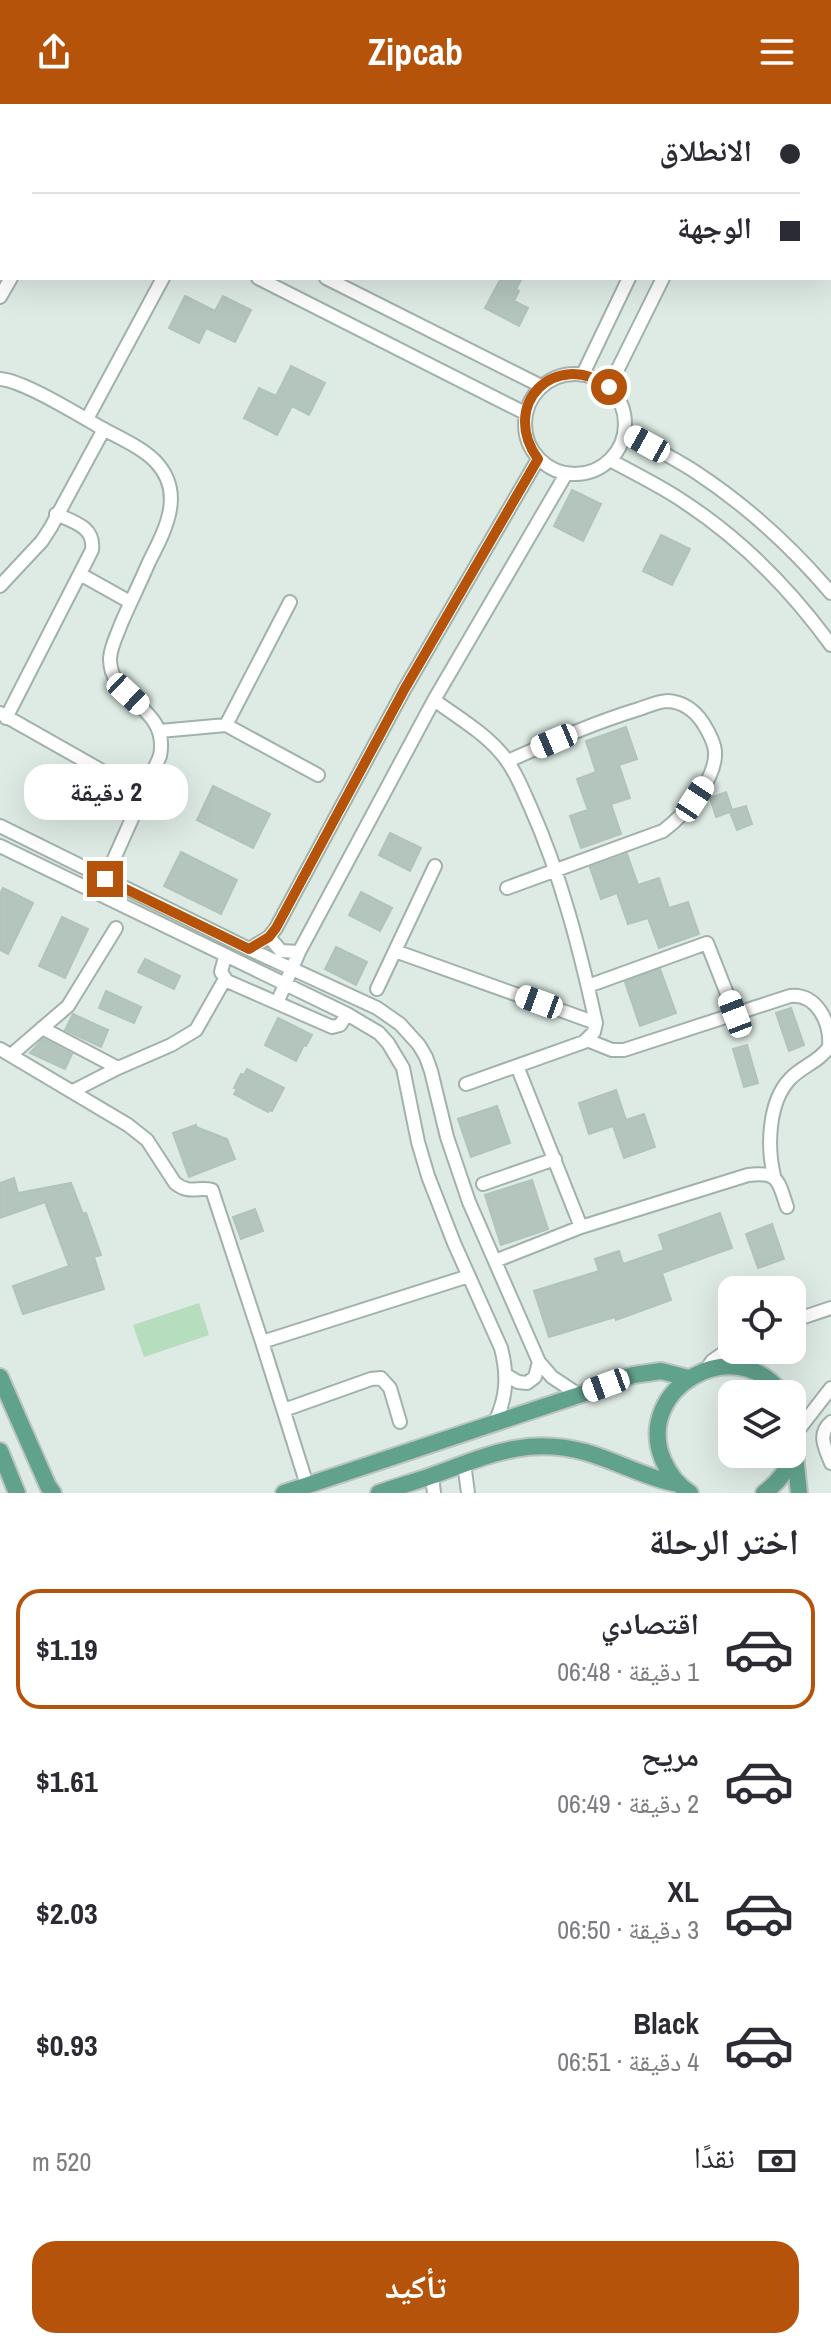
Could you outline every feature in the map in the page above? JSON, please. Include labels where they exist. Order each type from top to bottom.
[{"type":"main road","points":[[684,1490],[667,1470],[658,1438],[660,1420],[675,1390],[688,1378],[722,1367],[753,1371],[768,1380]]},
{"type":"main road","points":[[284,1493],[647,1371],[688,1378]]},
{"type":"main road","points":[[0,1377],[53,1493]]},
{"type":"main road","points":[[379,1493],[495,1452],[541,1446],[587,1453],[684,1490]]},
{"type":"main road","points":[[0,1451],[17,1493]]},
{"type":"main road","points":[[764,1493],[776,1484],[788,1468]]},
{"type":"main road","points":[[797,1468],[799,1493]]},
{"type":"street","points":[[87,419],[162,280]]},
{"type":"street","points":[[262,280],[525,413]]},
{"type":"street","points":[[330,280],[541,386]]},
{"type":"street","points":[[583,374],[628,280]]},
{"type":"street","points":[[609,387],[662,280]]},
{"type":"street","points":[[568,374],[583,374],[609,387],[619,400],[625,432],[620,447],[610,460],[598,469],[583,474],[566,474],[538,459],[529,446],[524,430],[525,413],[541,386],[568,374]]},
{"type":"street","points":[[0,379],[16,382],[147,454],[163,471],[171,492],[167,525],[111,649],[111,666],[117,682],[153,718],[160,731],[160,756],[105,879]]},
{"type":"street","points":[[0,586],[42,541],[104,429]]},
{"type":"street","points":[[625,432],[692,470],[732,498],[770,529],[831,593]]},
{"type":"street","points":[[249,949],[269,937],[276,928],[404,690],[538,459]]},
{"type":"street","points":[[610,460],[676,496],[749,552],[782,584],[831,645]]},
{"type":"street","points":[[277,1003],[299,952],[434,700],[566,474]]},
{"type":"street","points":[[56,514],[84,527],[92,538],[92,550],[3,715],[143,794]]},
{"type":"street","points":[[80,574],[130,602]]},
{"type":"street","points":[[226,725],[290,602]]},
{"type":"street","points":[[434,700],[491,742],[508,761],[540,828],[581,956],[596,1023],[594,1032],[587,1040],[466,1084]]},
{"type":"street","points":[[507,888],[663,831],[679,818],[707,781],[715,757],[713,742],[696,713],[681,704],[665,701],[600,721],[508,761]]},
{"type":"street","points":[[160,731],[226,725],[318,775]]},
{"type":"street","points":[[0,826],[389,1015],[400,1024],[419,1045],[431,1071],[457,1170],[539,1362],[552,1377],[579,1395]]},
{"type":"street","points":[[0,846],[347,1014],[379,1033],[388,1043],[403,1068],[418,1142],[440,1210],[501,1348],[506,1375],[504,1401],[495,1422]]},
{"type":"street","points":[[377,989],[435,866]]},
{"type":"street","points":[[119,904],[126,889]]},
{"type":"street","points":[[116,928],[68,1006],[42,1028],[5,1052],[128,1125],[147,1140],[181,1188],[212,1190],[307,1485]]},
{"type":"street","points":[[269,937],[281,951],[299,952]]},
{"type":"street","points":[[588,986],[707,943],[735,1014]]},
{"type":"street","points":[[395,951],[596,1023]]},
{"type":"street","points":[[225,957],[221,972],[225,979],[334,1028],[347,1014]]},
{"type":"street","points":[[73,1091],[196,1030],[225,979]]},
{"type":"street","points":[[587,1040],[612,1050],[624,1050],[790,996],[808,997],[818,1007],[829,1047],[789,1079],[773,1117],[771,1164],[787,1207]]},
{"type":"street","points":[[42,1028],[118,1068]]},
{"type":"street","points":[[517,1066],[581,1227]]},
{"type":"street","points":[[483,1184],[555,1159]]},
{"type":"street","points":[[495,1261],[581,1227],[748,1175],[763,1173],[774,1176]]},
{"type":"street","points":[[262,1342],[469,1276]]},
{"type":"street","points":[[806,1316],[831,1308]]},
{"type":"street","points":[[706,1370],[718,1357]]},
{"type":"street","points":[[506,1375],[527,1383],[535,1377],[539,1362]]},
{"type":"street","points":[[284,1410],[381,1378],[390,1388],[400,1422]]},
{"type":"street","points":[[806,1425],[831,1388]]},
{"type":"street","points":[[831,1422],[823,1437],[831,1463]]},
{"type":"street","points":[[464,1463],[468,1493]]},
{"type":"street","points":[[432,1476],[434,1493]]},
{"type":"green space","points":[[199,1303],[209,1335],[144,1357],[133,1325]]},
{"type":"building","points":[[500,280],[521,280],[514,301],[528,308],[519,326],[485,308]]},
{"type":"building","points":[[185,296],[215,311],[223,296],[251,310],[235,342],[206,328],[199,343],[169,328]]},
{"type":"building","points":[[291,366],[325,383],[309,415],[292,406],[277,435],[244,418],[259,388],[276,396]]},
{"type":"building","points":[[572,490],[601,504],[583,541],[554,526]]},
{"type":"building","points":[[661,535],[690,549],[672,585],[643,571]]},
{"type":"building","points":[[626,727],[637,759],[619,765],[630,798],[611,804],[621,834],[581,848],[570,816],[588,810],[577,779],[596,772],[586,741]]},
{"type":"building","points":[[213,786],[270,814],[253,848],[197,820]]},
{"type":"building","points":[[726,792],[732,810],[746,806],[752,824],[737,830],[730,812],[716,817],[710,798]]},
{"type":"building","points":[[390,833],[421,848],[410,871],[379,855]]},
{"type":"building","points":[[181,852],[237,880],[221,914],[164,886]]},
{"type":"building","points":[[627,854],[638,885],[659,878],[669,908],[688,902],[699,934],[659,948],[648,918],[628,924],[617,893],[601,899],[590,867]]},
{"type":"building","points":[[3,888],[33,903],[8,954],[0,950],[0,894]]},
{"type":"building","points":[[361,892],[392,908],[380,931],[349,915]]},
{"type":"building","points":[[62,917],[88,929],[65,978],[39,966]]},
{"type":"building","points":[[336,947],[367,962],[356,985],[325,969]]},
{"type":"building","points":[[145,959],[180,976],[174,989],[138,972]]},
{"type":"building","points":[[660,969],[676,1013],[640,1026],[625,982]]},
{"type":"building","points":[[106,991],[141,1007],[134,1023],[99,1008]]},
{"type":"building","points":[[791,1008],[804,1045],[789,1051],[776,1013]]},
{"type":"building","points":[[73,1014],[108,1030],[101,1047],[65,1030]]},
{"type":"building","points":[[278,1018],[312,1035],[296,1061],[265,1045]]},
{"type":"building","points":[[43,1039],[72,1054],[65,1069],[30,1053]]},
{"type":"building","points":[[747,1045],[758,1083],[744,1087],[733,1049]]},
{"type":"building","points":[[247,1069],[284,1088],[272,1111],[268,1112],[234,1094],[241,1074],[244,1075]]},
{"type":"building","points":[[616,1090],[626,1120],[644,1114],[655,1147],[624,1158],[613,1126],[589,1134],[579,1103]]},
{"type":"building","points":[[497,1106],[510,1143],[471,1157],[458,1119]]},
{"type":"building","points":[[196,1125],[227,1139],[235,1159],[189,1177],[173,1133]]},
{"type":"building","points":[[14,1178],[18,1193],[71,1183],[101,1255],[94,1257],[104,1289],[23,1314],[13,1286],[69,1266],[45,1202],[0,1218],[0,1183]]},
{"type":"building","points":[[532,1180],[548,1229],[501,1245],[485,1195]]},
{"type":"building","points":[[255,1209],[263,1231],[241,1239],[233,1217]]},
{"type":"building","points":[[720,1213],[732,1248],[662,1273],[671,1300],[616,1320],[615,1317],[549,1337],[534,1291],[599,1271],[595,1259],[619,1251],[623,1264],[664,1250],[659,1235]]},
{"type":"building","points":[[772,1224],[784,1259],[758,1268],[746,1234]]},
{"type":"route","points":[[105,879],[249,949],[269,937],[404,690],[538,459],[529,446],[524,430],[525,413],[534,394],[554,378],[568,374],[583,374],[609,387]]}]
